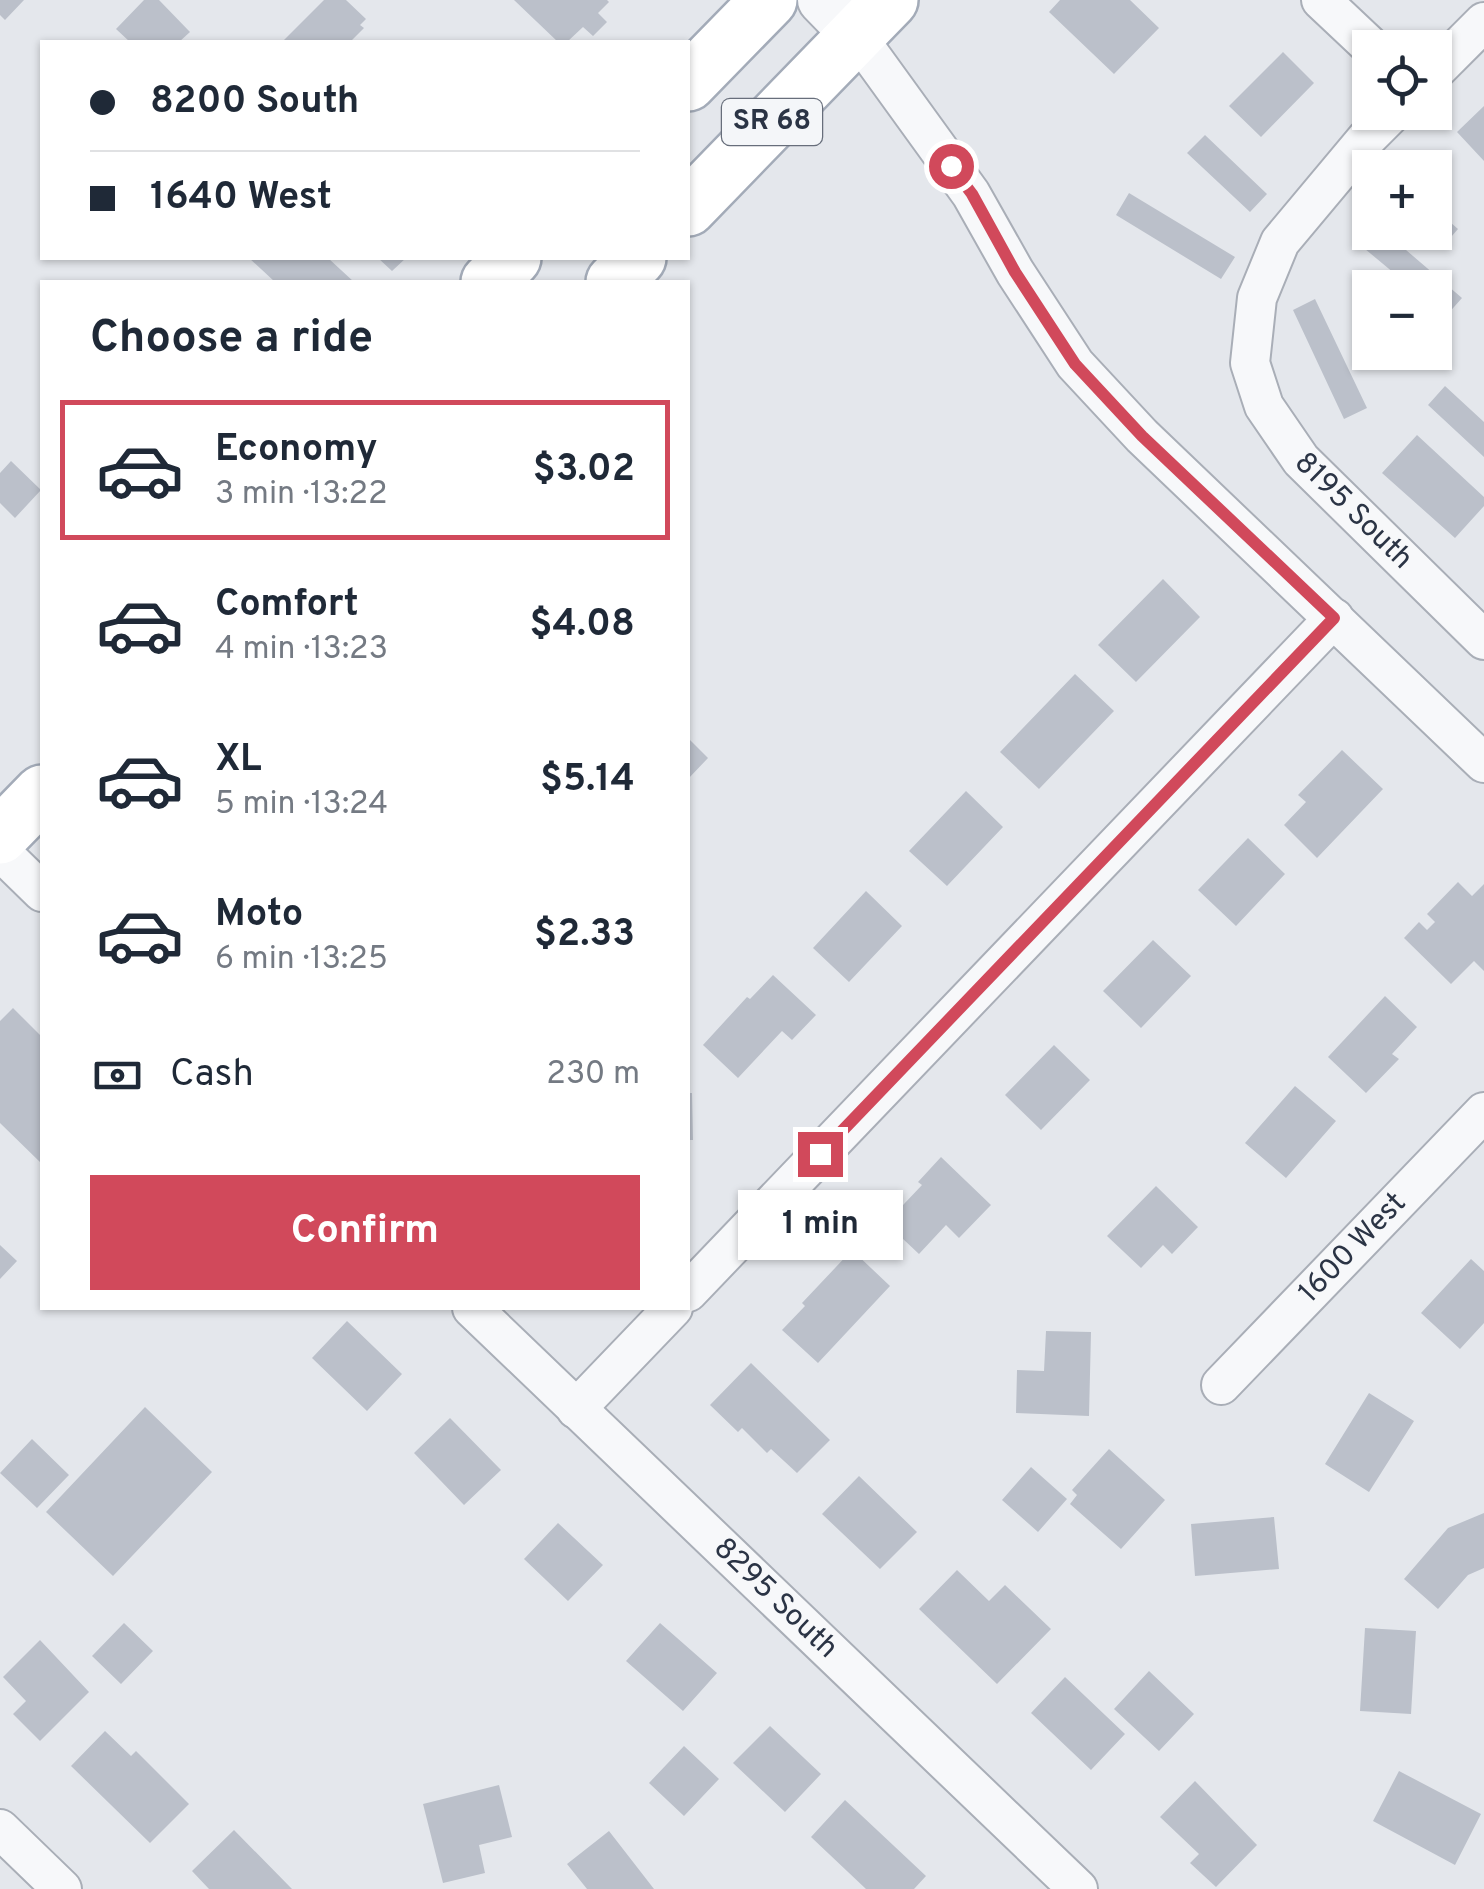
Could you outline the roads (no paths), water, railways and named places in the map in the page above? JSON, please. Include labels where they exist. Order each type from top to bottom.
[{"type":"main road","name":"SR 68","points":[[690,81],[769,0]]},
{"type":"main road","name":"SR 68","points":[[690,206],[856,12]]},
{"type":"main road","points":[[490,280],[512,260]]},
{"type":"main road","points":[[616,280],[636,260]]},
{"type":"main road","points":[[0,836],[40,796]]},
{"type":"street","points":[[1321,0],[1353,30]]},
{"type":"street","points":[[856,12],[1075,364],[1142,436],[1484,763]]},
{"type":"street","points":[[1452,54],[1484,22]]},
{"type":"street","name":"8195 South","points":[[1376,130],[1280,242],[1257,298],[1250,362],[1264,406],[1301,460],[1478,621]]},
{"type":"street","points":[[690,1290],[1334,618]]},
{"type":"street","points":[[0,850],[40,890]]},
{"type":"street","name":"1600 West","points":[[1221,1384],[1484,1112]]},
{"type":"street","name":"8295 South","points":[[474,1310],[1078,1889]]},
{"type":"street","points":[[576,1409],[671,1310]]},
{"type":"street","points":[[0,1829],[62,1889]]}]
